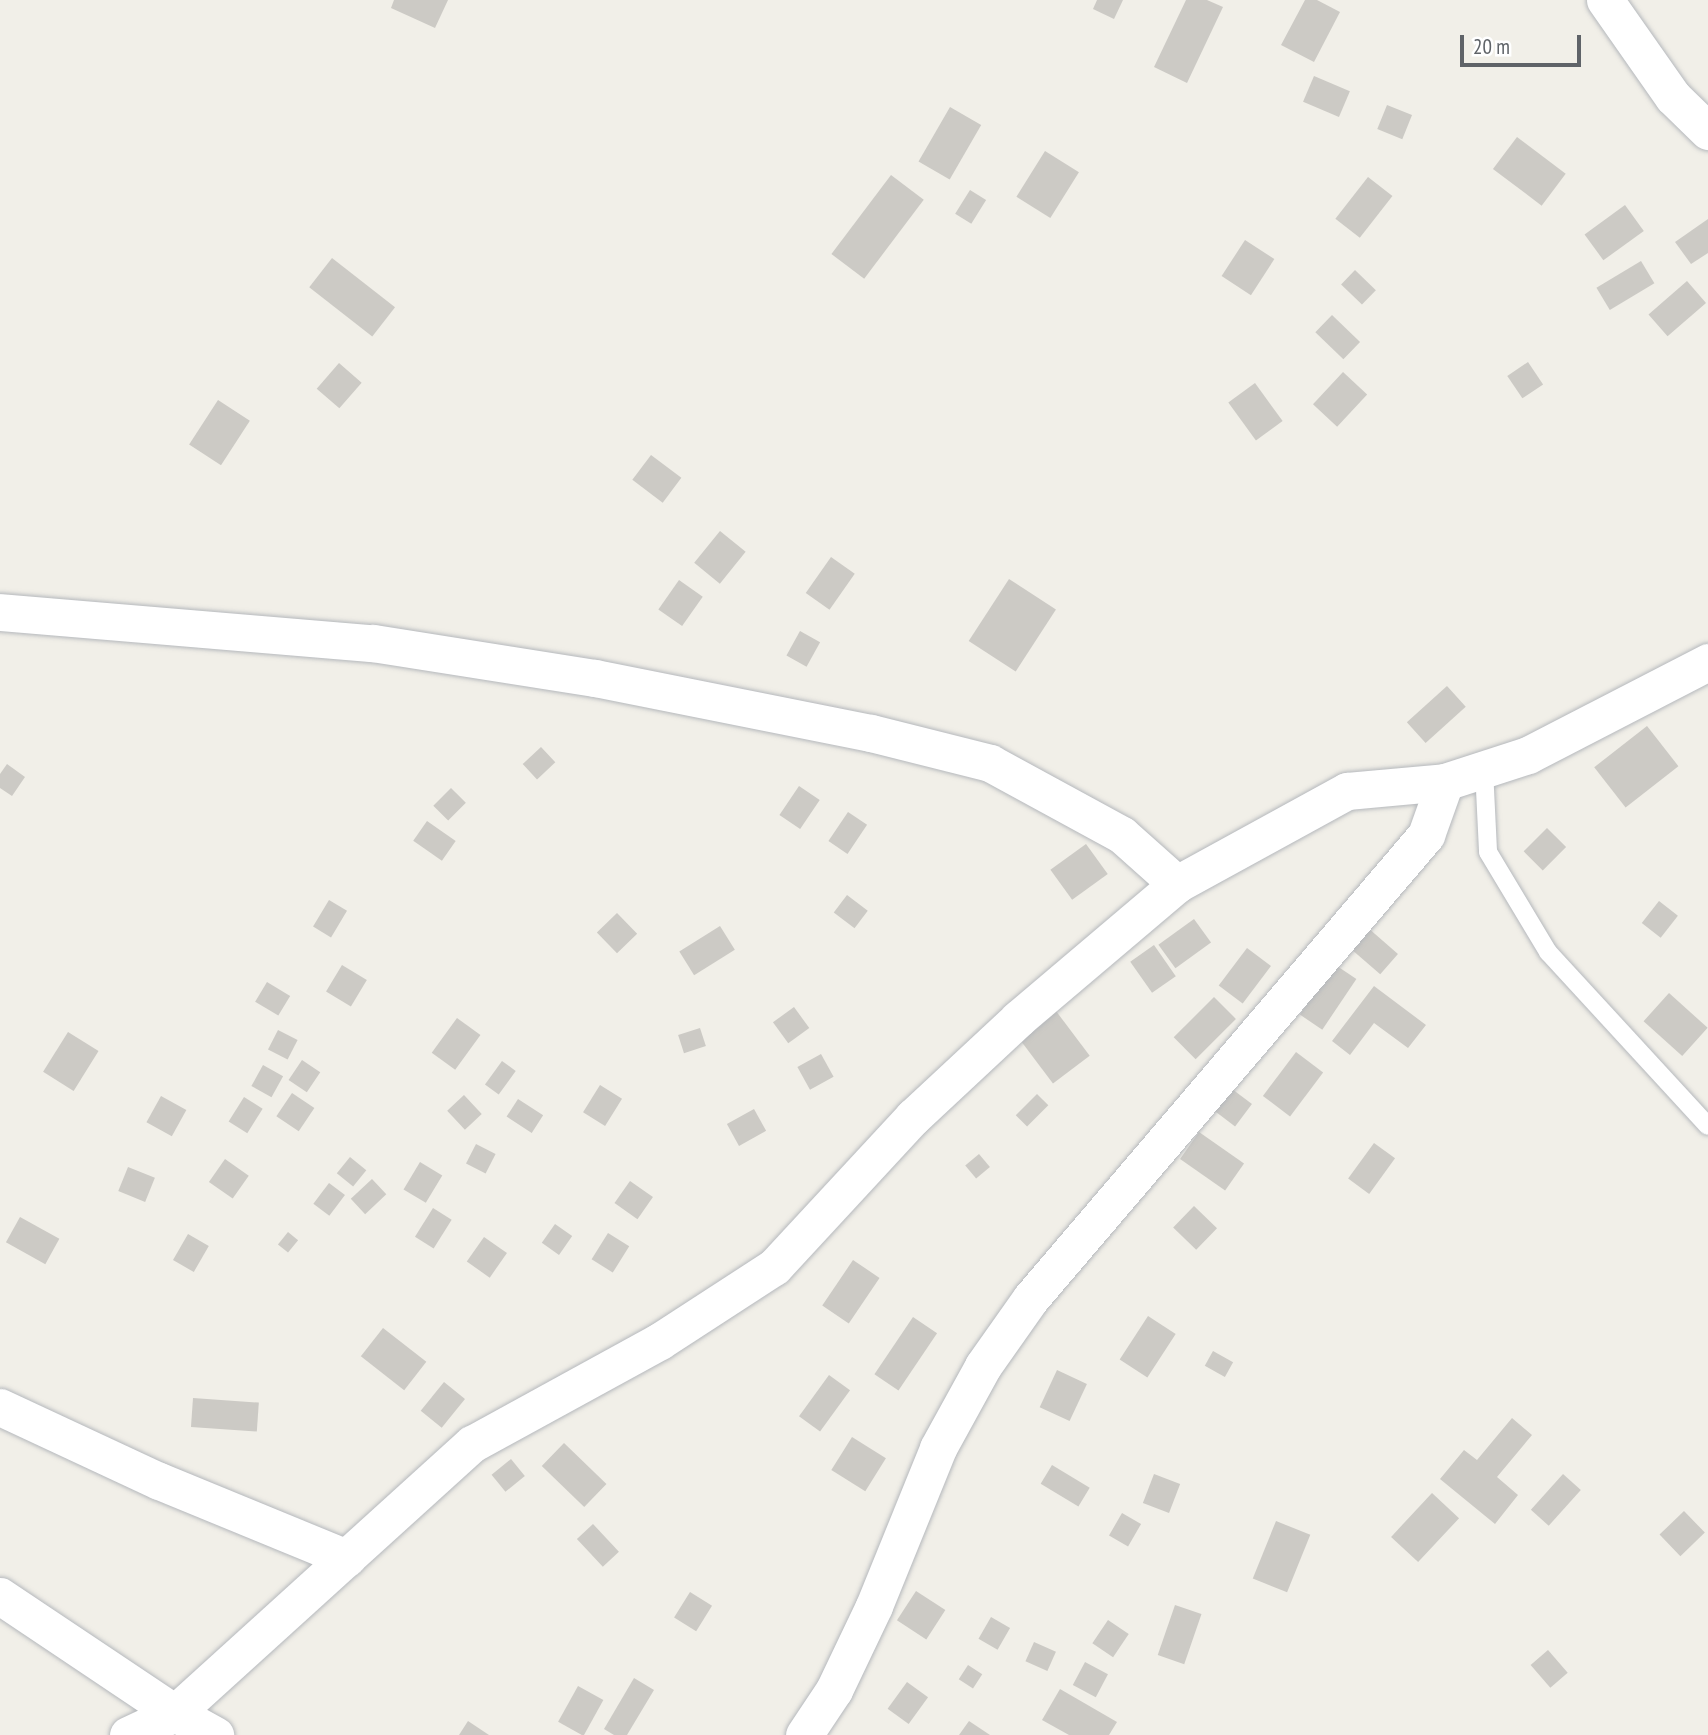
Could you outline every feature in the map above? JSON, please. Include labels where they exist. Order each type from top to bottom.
[{"type":"street","points":[[1605,0],[1673,97],[1708,131]]},
{"type":"street","points":[[0,612],[373,643],[595,678],[871,733],[990,763],[1122,835],[1177,884]]},
{"type":"street","points":[[128,1735],[175,1713],[472,1444],[660,1341],[774,1267],[913,1116],[1018,1019],[1177,884],[1347,791],[1445,782],[1528,755],[1708,662]]},
{"type":"street","points":[[804,1735],[839,1678],[938,1448],[983,1366],[1031,1297],[1426,835],[1445,782]]},
{"type":"street","points":[[0,1407],[159,1481],[347,1558]]},
{"type":"street","points":[[0,1596],[175,1713],[215,1735]]},
{"type":"lane","points":[[1484,769],[1488,852],[1548,952],[1708,1126]]},
{"type":"building","points":[[394,0],[448,0],[435,28],[391,8]]},
{"type":"building","points":[[1097,0],[1123,0],[1114,19],[1093,9]]},
{"type":"building","points":[[1186,0],[1207,0],[1223,7],[1187,83],[1154,67]]},
{"type":"building","points":[[1305,0],[1317,0],[1340,12],[1314,62],[1281,45]]},
{"type":"building","points":[[1314,76],[1350,91],[1339,117],[1303,102]]},
{"type":"building","points":[[1387,105],[1412,115],[1402,139],[1377,129]]},
{"type":"building","points":[[950,107],[981,125],[950,180],[918,162]]},
{"type":"building","points":[[1517,137],[1566,174],[1542,206],[1493,169]]},
{"type":"building","points":[[1045,151],[1079,172],[1050,218],[1016,197]]},
{"type":"building","points":[[891,175],[924,200],[864,279],[831,254]]},
{"type":"building","points":[[1368,177],[1392,196],[1360,238],[1335,219]]},
{"type":"building","points":[[970,190],[986,200],[971,224],[955,214]]},
{"type":"building","points":[[1625,205],[1644,231],[1603,260],[1585,234]]},
{"type":"building","points":[[1708,219],[1708,253],[1691,264],[1675,242]]},
{"type":"building","points":[[1245,240],[1274,259],[1251,295],[1222,276]]},
{"type":"building","points":[[332,258],[395,307],[372,336],[309,287]]},
{"type":"building","points":[[1641,261],[1654,283],[1610,310],[1596,288]]},
{"type":"building","points":[[1355,270],[1376,290],[1362,305],[1341,284]]},
{"type":"building","points":[[1687,281],[1706,303],[1668,336],[1649,314]]},
{"type":"building","points":[[1332,315],[1360,342],[1343,359],[1315,332]]},
{"type":"building","points":[[1528,362],[1543,384],[1522,398],[1507,376]]},
{"type":"building","points":[[339,363],[362,383],[339,408],[317,389]]},
{"type":"building","points":[[1343,372],[1367,395],[1337,427],[1313,404]]},
{"type":"building","points":[[1255,383],[1283,421],[1256,440],[1228,402]]},
{"type":"building","points":[[218,400],[250,421],[221,465],[189,444]]},
{"type":"building","points":[[651,455],[681,478],[663,503],[632,480]]},
{"type":"building","points":[[720,531],[746,552],[720,584],[694,563]]},
{"type":"building","points":[[831,557],[855,574],[830,610],[806,593]]},
{"type":"building","points":[[1009,579],[1056,609],[1016,672],[969,641]]},
{"type":"building","points":[[679,580],[703,597],[682,626],[658,609]]},
{"type":"building","points":[[800,631],[820,642],[807,667],[786,655]]},
{"type":"building","points":[[1447,686],[1466,707],[1426,743],[1407,722]]},
{"type":"building","points":[[1647,726],[1678,766],[1626,807],[1594,767]]},
{"type":"building","points":[[541,747],[555,762],[537,779],[523,764]]},
{"type":"building","points":[[7,764],[25,777],[12,796],[0,788],[0,774]]},
{"type":"building","points":[[799,786],[820,800],[800,829],[779,815]]},
{"type":"building","points":[[451,788],[466,803],[448,821],[433,806]]},
{"type":"building","points":[[848,812],[867,825],[847,854],[828,841]]},
{"type":"building","points":[[427,821],[456,841],[442,861],[413,841]]},
{"type":"building","points":[[1547,828],[1566,847],[1543,870],[1524,851]]},
{"type":"building","points":[[1086,844],[1108,874],[1072,900],[1050,870]]},
{"type":"building","points":[[847,895],[868,911],[855,928],[834,913]]},
{"type":"building","points":[[329,900],[347,911],[331,937],[313,927]]},
{"type":"building","points":[[1659,901],[1678,916],[1661,938],[1642,923]]},
{"type":"building","points":[[617,913],[637,934],[617,953],[597,932]]},
{"type":"building","points":[[1194,919],[1211,942],[1175,968],[1158,945]]},
{"type":"building","points":[[720,926],[735,950],[694,975],[679,951]]},
{"type":"building","points":[[1367,927],[1398,954],[1380,974],[1349,947]]},
{"type":"building","points":[[1154,945],[1176,976],[1152,993],[1130,962]]},
{"type":"building","points":[[1247,948],[1271,966],[1243,1004],[1219,986]]},
{"type":"building","points":[[1334,964],[1356,979],[1322,1030],[1300,1015]]},
{"type":"building","points":[[342,965],[367,980],[351,1007],[326,992]]},
{"type":"building","points":[[267,982],[290,996],[278,1016],[255,1002]]},
{"type":"building","points":[[1374,986],[1426,1025],[1408,1048],[1374,1023],[1350,1055],[1332,1041]]},
{"type":"building","points":[[1669,993],[1708,1028],[1682,1056],[1644,1021]]},
{"type":"building","points":[[1214,997],[1236,1019],[1196,1059],[1174,1037]]},
{"type":"building","points":[[794,1007],[809,1028],[788,1043],[773,1022]]},
{"type":"building","points":[[1056,1011],[1090,1056],[1053,1083],[1019,1039]]},
{"type":"building","points":[[457,1018],[480,1035],[455,1070],[432,1053]]},
{"type":"building","points":[[700,1028],[706,1046],[684,1053],[678,1035]]},
{"type":"building","points":[[278,1030],[298,1040],[288,1060],[268,1050]]},
{"type":"building","points":[[68,1032],[99,1051],[74,1091],[43,1072]]},
{"type":"building","points":[[1296,1052],[1323,1072],[1290,1116],[1263,1096]]},
{"type":"building","points":[[821,1054],[834,1077],[810,1090],[797,1067]]},
{"type":"building","points":[[302,1060],[320,1072],[307,1092],[289,1080]]},
{"type":"building","points":[[502,1061],[516,1071],[499,1094],[485,1084]]},
{"type":"building","points":[[263,1065],[283,1076],[271,1097],[251,1086]]},
{"type":"building","points":[[1224,1083],[1252,1104],[1235,1126],[1207,1105]]},
{"type":"building","points":[[600,1085],[622,1099],[605,1126],[583,1112]]},
{"type":"building","points":[[292,1093],[314,1108],[299,1131],[276,1116]]},
{"type":"building","points":[[1037,1094],[1048,1105],[1027,1127],[1016,1115]]},
{"type":"building","points":[[464,1095],[482,1114],[465,1130],[447,1111]]},
{"type":"building","points":[[161,1096],[186,1110],[172,1136],[146,1122]]},
{"type":"building","points":[[244,1097],[263,1109],[247,1133],[229,1122]]},
{"type":"building","points":[[518,1099],[543,1115],[532,1133],[507,1117]]},
{"type":"building","points":[[754,1109],[766,1131],[739,1146],[727,1124]]},
{"type":"building","points":[[1199,1132],[1244,1164],[1225,1191],[1180,1159]]},
{"type":"building","points":[[1374,1143],[1395,1158],[1369,1194],[1348,1179]]},
{"type":"building","points":[[476,1144],[496,1154],[486,1174],[466,1164]]},
{"type":"building","points":[[979,1154],[990,1167],[976,1179],[965,1166]]},
{"type":"building","points":[[350,1157],[366,1170],[353,1187],[337,1173]]},
{"type":"building","points":[[225,1159],[249,1176],[233,1199],[209,1182]]},
{"type":"building","points":[[420,1162],[442,1175],[426,1203],[404,1189]]},
{"type":"building","points":[[128,1167],[155,1178],[145,1202],[118,1191]]},
{"type":"building","points":[[372,1179],[386,1194],[365,1214],[351,1199]]},
{"type":"building","points":[[630,1181],[653,1197],[637,1219],[615,1203]]},
{"type":"building","points":[[329,1183],[345,1195],[329,1216],[313,1204]]},
{"type":"building","points":[[1194,1206],[1217,1228],[1196,1250],[1173,1228]]},
{"type":"building","points":[[433,1208],[452,1220],[434,1248],[415,1237]]},
{"type":"building","points":[[20,1217],[59,1239],[45,1264],[6,1242]]},
{"type":"building","points":[[555,1224],[572,1236],[559,1255],[542,1243]]},
{"type":"building","points":[[288,1232],[298,1240],[288,1253],[278,1244]]},
{"type":"building","points":[[608,1233],[629,1246],[613,1273],[592,1259]]},
{"type":"building","points":[[188,1234],[209,1246],[194,1272],[173,1260]]},
{"type":"building","points":[[484,1237],[507,1253],[490,1278],[467,1262]]},
{"type":"building","points":[[853,1260],[880,1278],[849,1323],[822,1306]]},
{"type":"building","points":[[1148,1316],[1176,1334],[1147,1378],[1120,1360]]},
{"type":"building","points":[[913,1317],[937,1333],[898,1390],[874,1374]]},
{"type":"building","points":[[383,1328],[426,1362],[404,1390],[361,1356]]},
{"type":"building","points":[[1213,1351],[1233,1362],[1225,1377],[1205,1366]]},
{"type":"building","points":[[1057,1370],[1087,1384],[1070,1421],[1040,1407]]},
{"type":"building","points":[[829,1375],[850,1390],[820,1432],[799,1416]]},
{"type":"building","points":[[444,1382],[465,1399],[442,1428],[421,1411]]},
{"type":"building","points":[[193,1398],[259,1403],[257,1432],[191,1427]]},
{"type":"building","points":[[1512,1418],[1532,1435],[1497,1477],[1518,1495],[1495,1524],[1440,1479],[1464,1450],[1477,1460]]},
{"type":"building","points":[[852,1437],[886,1458],[865,1491],[831,1470]]},
{"type":"building","points":[[564,1443],[606,1484],[584,1507],[542,1466]]},
{"type":"building","points":[[511,1459],[525,1476],[505,1492],[492,1475]]},
{"type":"building","points":[[1052,1465],[1090,1488],[1078,1507],[1041,1484]]},
{"type":"building","points":[[1154,1474],[1180,1484],[1169,1513],[1143,1503]]},
{"type":"building","points":[[1563,1474],[1581,1490],[1549,1526],[1531,1510]]},
{"type":"building","points":[[1432,1493],[1459,1518],[1418,1562],[1391,1537]]},
{"type":"building","points":[[1684,1511],[1705,1533],[1680,1556],[1660,1535]]},
{"type":"building","points":[[1122,1513],[1141,1524],[1128,1547],[1109,1536]]},
{"type":"building","points":[[1276,1521],[1310,1535],[1287,1592],[1253,1578]]},
{"type":"building","points":[[593,1524],[619,1552],[603,1567],[577,1539]]},
{"type":"building","points":[[916,1591],[945,1610],[926,1639],[897,1620]]},
{"type":"building","points":[[690,1592],[712,1606],[696,1631],[674,1617]]},
{"type":"building","points":[[1175,1605],[1201,1614],[1184,1664],[1158,1655]]},
{"type":"building","points":[[991,1617],[1010,1628],[998,1650],[978,1639]]},
{"type":"building","points":[[1108,1620],[1129,1634],[1113,1657],[1092,1643]]},
{"type":"building","points":[[1034,1642],[1056,1652],[1047,1671],[1025,1661]]},
{"type":"building","points":[[1548,1650],[1568,1673],[1550,1688],[1531,1665]]},
{"type":"building","points":[[1085,1662],[1108,1674],[1096,1697],[1073,1685]]},
{"type":"building","points":[[968,1665],[982,1674],[973,1689],[959,1679]]},
{"type":"building","points":[[634,1678],[654,1690],[627,1735],[614,1735],[604,1729]]},
{"type":"building","points":[[907,1682],[928,1697],[909,1724],[888,1709]]},
{"type":"building","points":[[578,1686],[603,1700],[584,1735],[558,1722]]},
{"type":"building","points":[[1060,1689],[1117,1722],[1109,1735],[1069,1735],[1042,1720]]},
{"type":"building","points":[[468,1721],[489,1735],[459,1735]]},
{"type":"building","points":[[969,1721],[990,1735],[959,1735]]}]
